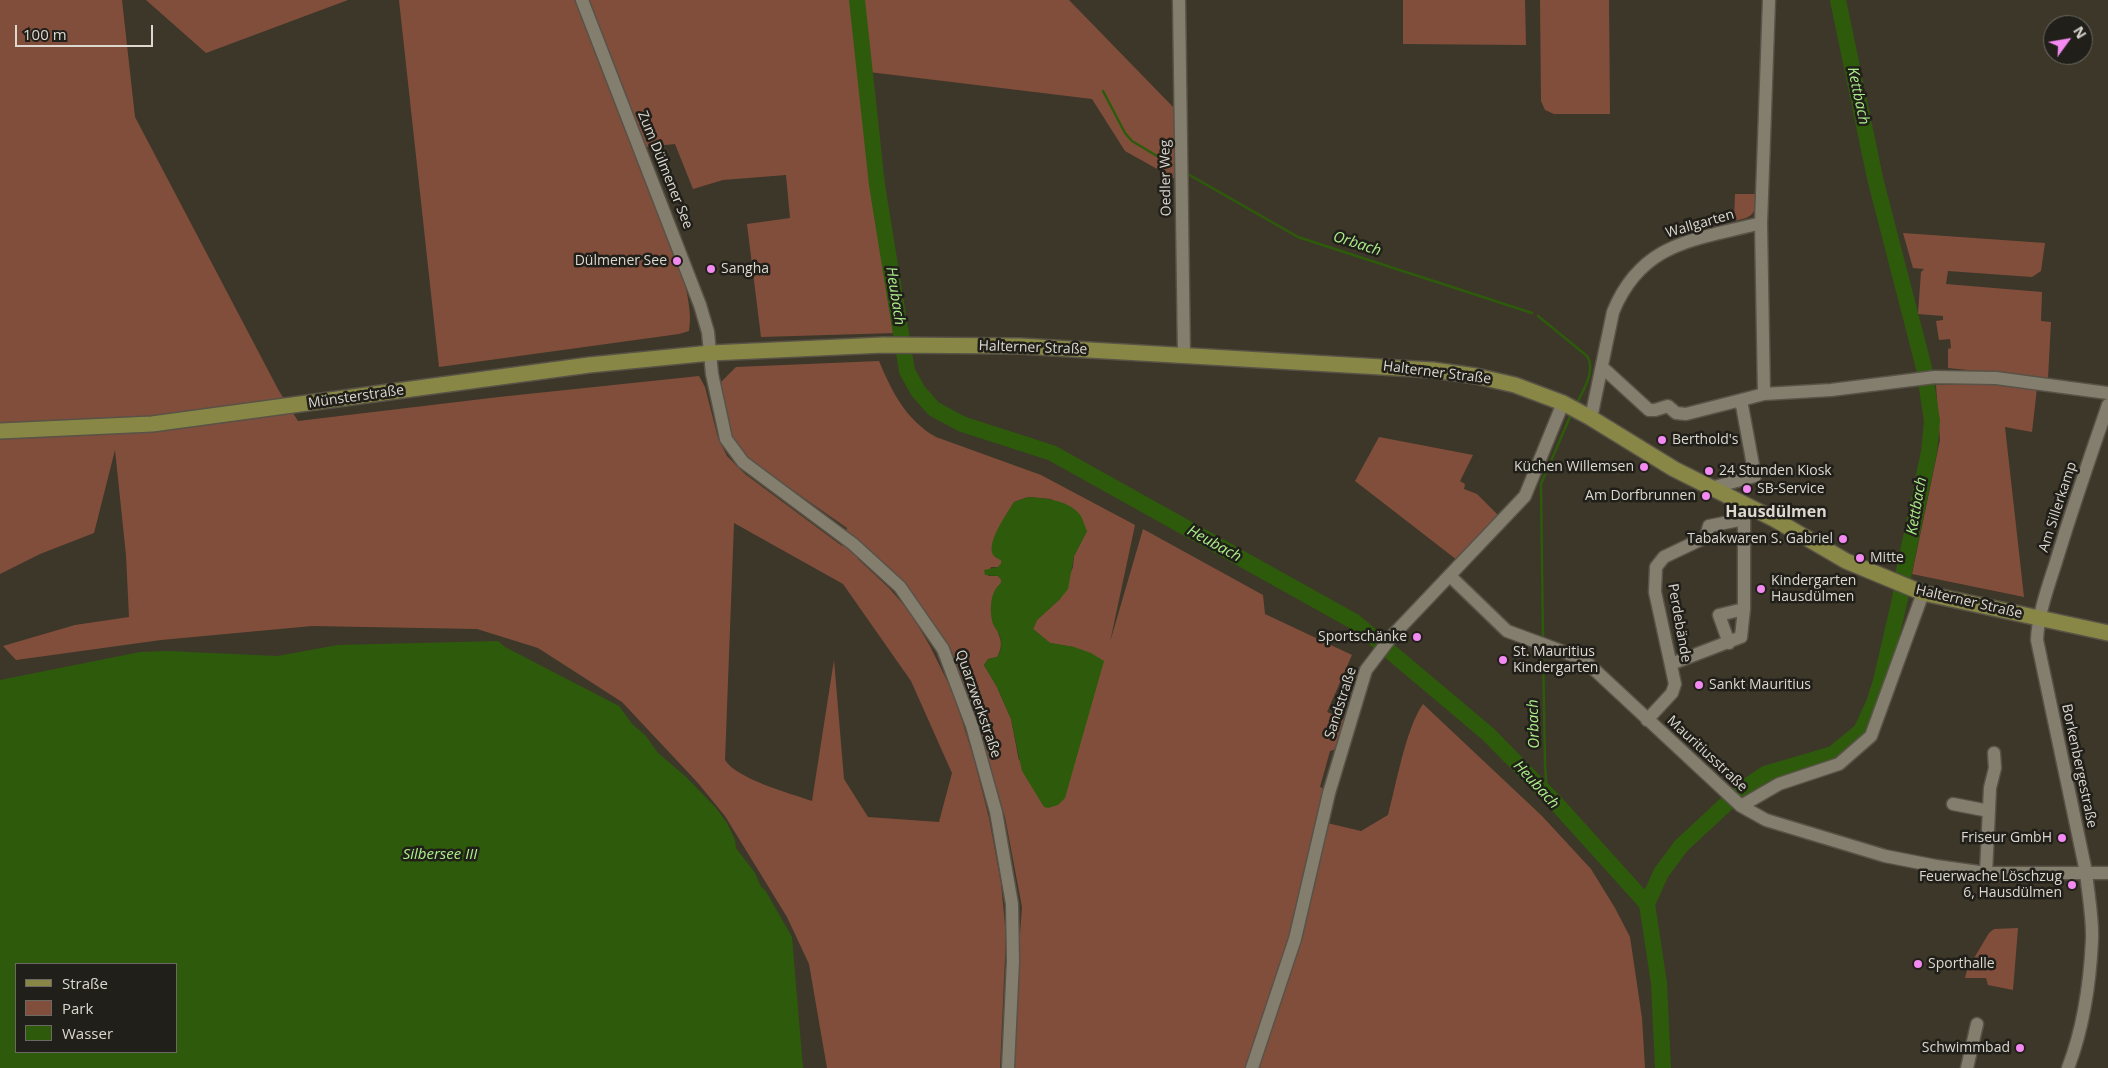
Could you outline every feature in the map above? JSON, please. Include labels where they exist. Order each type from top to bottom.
[{"type":"main road","name":"Halterner Straße","points":[[711,353],[883,345],[1020,346],[1433,370],[1476,376],[1515,385],[1575,410],[1674,469],[1711,488],[1746,513],[1774,519],[1846,561],[1918,592],[2108,632]]},
{"type":"main road","name":"Münsterstraße","points":[[0,430],[152,424],[588,365],[711,353]]},
{"type":"street","name":"Zum Dülmener See","points":[[582,0],[683,258],[707,325],[711,353]]},
{"type":"street","name":"Oedler Weg","points":[[1179,0],[1184,355]]},
{"type":"street","points":[[1764,394],[1761,223],[1769,0]]},
{"type":"street","name":"Wallgarten","points":[[1575,410],[1602,367],[1614,312],[1620,296],[1644,265],[1662,251],[1678,244],[1761,223]]},
{"type":"street","name":"Quarzwerkstraße","points":[[711,353],[712,374],[726,440],[743,462],[852,544],[900,587],[943,649],[972,726],[996,812],[1012,904],[1013,961],[1008,1068]]},
{"type":"street","points":[[1602,367],[1649,410],[1668,406],[1676,413],[1686,414],[1764,394],[1831,390],[1935,377],[1996,378],[2108,393]]},
{"type":"street","points":[[1711,488],[1755,476],[1741,400]]},
{"type":"street","name":"Am Sillerkamp","points":[[2040,619],[2063,537],[2108,405]]},
{"type":"street","name":"Sandstraße","points":[[1252,1068],[1296,940],[1329,793],[1366,670],[1392,636],[1525,496],[1575,410]]},
{"type":"street","points":[[1671,664],[1741,637],[1744,609],[1746,513]]},
{"type":"street","name":"Perdebände","points":[[1647,720],[1672,693],[1675,684],[1655,592],[1656,567],[1664,557],[1706,538],[1709,526],[1746,513]]},
{"type":"street","name":"Mauritiusstraße","points":[[1450,576],[1507,631],[1583,659],[1739,804],[1766,820],[1885,856],[1986,873],[2052,874],[2108,872]]},
{"type":"street","points":[[1739,804],[1779,784],[1839,764],[1871,736],[1918,592]]},
{"type":"street","points":[[1729,643],[1719,616],[1744,609]]},
{"type":"street","name":"Borkenbergestraße","points":[[2040,619],[2037,640],[2086,872],[2092,939],[2089,972],[2079,1029],[2068,1068]]},
{"type":"street","points":[[1986,873],[1990,788],[1995,768],[1994,753]]},
{"type":"street","points":[[1953,804],[1989,811]]},
{"type":"street","points":[[1967,1068],[1977,1024]]},
{"type":"green space","points":[[0,0],[122,0],[135,117],[279,391],[298,421],[699,376],[705,387],[718,438],[727,456],[745,474],[842,546],[847,528],[745,457],[730,437],[720,383],[736,367],[879,361],[889,384],[901,404],[908,414],[925,430],[936,437],[1041,475],[1135,525],[1110,642],[1143,529],[1263,595],[1265,614],[1352,655],[1327,712],[1346,720],[1339,748],[1330,751],[1320,787],[1325,789],[1311,844],[1318,841],[1323,822],[1361,831],[1388,815],[1411,727],[1423,704],[1542,816],[1591,869],[1615,908],[1630,937],[1642,1018],[1645,1068],[1010,1068],[1022,907],[1005,817],[987,755],[945,647],[860,548],[858,559],[889,588],[910,612],[930,646],[954,695],[974,759],[989,818],[1001,883],[1006,936],[1000,1068],[827,1068],[809,964],[787,917],[725,816],[698,783],[622,702],[538,648],[477,629],[312,626],[161,640],[16,660],[3,646],[75,625],[129,617],[126,555],[115,450],[94,533],[40,554],[0,574]],"holes":[[[1028,497],[1051,499],[1087,531],[1074,556],[1073,567],[1060,599],[1037,620],[1033,629],[1050,643],[1074,647],[1019,761],[1011,719],[997,687],[984,665],[988,659],[997,657],[1001,645],[998,633],[1001,579],[998,576],[988,576],[991,567],[998,567],[1001,564],[1001,560],[994,556],[997,531],[1014,502]],[[734,523],[843,584],[911,681],[952,773],[939,822],[868,817],[844,779],[834,660],[812,801],[752,779],[731,767],[725,760]]]},
{"type":"green space","points":[[146,0],[348,0],[206,53]]},
{"type":"green space","points":[[399,0],[851,0],[871,193],[895,333],[761,337],[747,224],[790,218],[786,175],[723,180],[693,189],[675,144],[646,147],[636,152],[680,267],[687,292],[690,313],[689,331],[679,334],[439,367]]},
{"type":"green space","points":[[863,0],[1069,0],[1175,109],[1177,180],[1125,151],[1092,99],[869,72]]},
{"type":"green space","points":[[1403,0],[1525,0],[1526,45],[1403,44]]},
{"type":"green space","points":[[1540,0],[1609,0],[1610,114],[1554,114],[1545,110],[1541,101]]},
{"type":"green space","points":[[1735,194],[1756,194],[1756,201],[1750,216],[1734,221]]},
{"type":"green space","points":[[1903,233],[2045,243],[2041,271],[2032,277],[1948,271],[1946,284],[2042,292],[2041,321],[2051,322],[2048,378],[1948,368],[1948,349],[1951,348],[1950,339],[1939,340],[1936,321],[1943,320],[1943,316],[1918,314],[1921,272],[1924,269],[1913,268]]},
{"type":"green space","points":[[2001,382],[2037,388],[2032,432],[2005,427],[2024,597],[1912,574],[1940,440],[1936,385]]},
{"type":"green space","points":[[1379,437],[1473,455],[1460,481],[1465,484],[1464,489],[1477,494],[1499,516],[1457,560],[1355,481]]},
{"type":"green space","points":[[2018,928],[2013,990],[1988,985],[1986,978],[1965,978],[1967,970],[1989,933],[1994,929]]},
{"type":"water","points":[[1028,497],[1057,501],[1070,506],[1081,516],[1087,531],[1074,556],[1068,589],[1037,620],[1033,629],[1050,643],[1074,647],[1091,653],[1104,661],[1065,798],[1058,805],[1048,808],[1044,807],[1022,771],[1011,719],[997,687],[984,665],[988,659],[997,657],[1000,650],[1001,639],[993,624],[991,607],[993,596],[1001,583],[1001,579],[998,576],[985,575],[984,570],[998,567],[1001,564],[1001,560],[994,556],[992,551],[994,537],[1014,502]]},
{"type":"water","name":"Silbersee III","points":[[498,641],[505,647],[619,706],[658,753],[685,776],[716,808],[727,823],[735,840],[736,848],[755,873],[761,887],[765,890],[792,937],[803,1068],[0,1068],[0,680],[140,652],[167,651],[277,656],[338,645]]},
{"type":"waterway","name":"Heubach","points":[[857,0],[877,185],[907,371],[918,391],[934,409],[962,424],[1052,453],[1355,622],[1488,734],[1555,802],[1647,904],[1659,983],[1663,1068]]},
{"type":"waterway","name":"Kettbach","points":[[1647,904],[1661,873],[1681,846],[1740,791],[1765,774],[1833,754],[1861,731],[1874,703],[1881,681],[1900,599],[1929,452],[1932,421],[1924,368],[1875,178],[1838,0]]},
{"type":"waterway","name":"Orbach","points":[[1103,91],[1125,133],[1132,141],[1172,165]]},
{"type":"waterway","name":"Orbach","points":[[1186,173],[1298,237],[1532,313]]},
{"type":"waterway","name":"Orbach","points":[[1538,316],[1587,356],[1590,373],[1577,403]]},
{"type":"waterway","name":"Orbach","points":[[1543,640],[1541,484],[1572,412]]},
{"type":"waterway","name":"Orbach","points":[[1543,652],[1547,795]]},
{"type":"place","name":"Dülmener See","points":[[677,261]]},
{"type":"place","name":"Sangha","points":[[711,269]]},
{"type":"place","name":"Berthold's","points":[[1662,440]]},
{"type":"place","name":"Küchen Willemsen","points":[[1644,467]]},
{"type":"place","name":"24 Stunden Kiosk","points":[[1709,471]]},
{"type":"place","name":"SB-Service","points":[[1747,489]]},
{"type":"place","name":"Am Dorfbrunnen","points":[[1706,496]]},
{"type":"place","name":"Tabakwaren S. Gabriel","points":[[1843,539]]},
{"type":"place","name":"Mitte","points":[[1860,558]]},
{"type":"place","name":"Kindergarten Hausdülmen","points":[[1761,589]]},
{"type":"place","name":"Sportschänke","points":[[1417,637]]},
{"type":"place","name":"St. Mauritius Kindergarten","points":[[1503,660]]},
{"type":"place","name":"Sankt Mauritius","points":[[1699,685]]},
{"type":"place","name":"Friseur GmbH","points":[[2062,838]]},
{"type":"place","name":"Feuerwache Löschzug 6, Hausdülmen","points":[[2072,885]]},
{"type":"place","name":"Sporthalle","points":[[1918,964]]},
{"type":"place","name":"Schwimmbad","points":[[2020,1048]]},
{"type":"district","name":"Hausdülmen","points":[[1776,512]]}]
